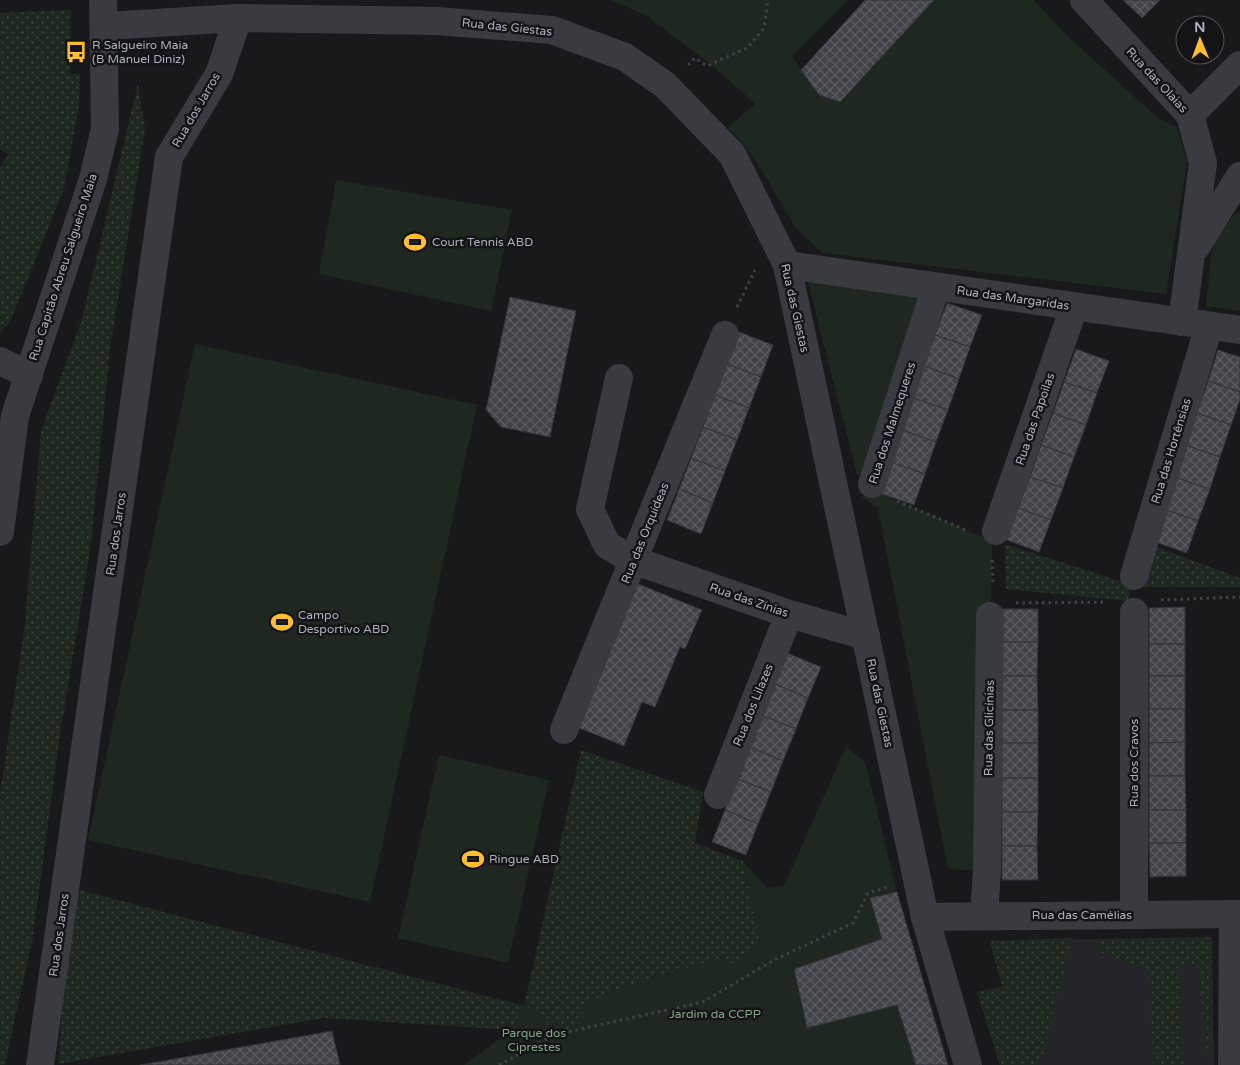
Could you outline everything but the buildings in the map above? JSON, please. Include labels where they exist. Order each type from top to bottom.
[{"type":"street","name":"Rua das Olaias","points":[[1086,1],[1190,115],[1203,163],[1191,256],[1195,324]]},
{"type":"street","name":"Rua das Giestas","points":[[104,13],[187,20],[441,10],[552,30],[625,57],[665,85],[732,154],[770,235],[787,265],[925,917],[968,1065]]},
{"type":"street","name":"Rua Capitão Abreu Salgueiro Maia","points":[[0,532],[15,416],[93,179],[105,129],[104,13]]},
{"type":"street","name":"Rua dos Jarros","points":[[40,1065],[169,157],[218,74],[238,18]]},
{"type":"street","points":[[1190,115],[1240,65]]},
{"type":"street","points":[[1191,256],[1240,176]]},
{"type":"street","name":"Rua das Margaridas","points":[[787,265],[1240,330]]},
{"type":"street","name":"Rua dos Malmequeres","points":[[872,484],[936,287]]},
{"type":"street","name":"Rua das Papoilas","points":[[987,540],[1074,307]]},
{"type":"street","name":"Rua das Hortênsias","points":[[1134,576],[1206,336],[1195,324]]},
{"type":"street","name":"Rua das Orquídeas","points":[[564,730],[725,335]]},
{"type":"street","points":[[0,361],[29,375]]},
{"type":"street","name":"Rua das Zínias","points":[[619,378],[590,509],[607,546],[633,560],[789,614],[866,636]]},
{"type":"street","name":"Rua dos Cravos","points":[[1134,915],[1145,606]]},
{"type":"street","name":"Rua das Glicínias","points":[[984,915],[987,871],[992,609]]},
{"type":"street","name":"Rua dos Lilazes","points":[[718,795],[789,614]]},
{"type":"street","points":[[1232,1065],[1236,914]]},
{"type":"street","name":"Rua das Camélias","points":[[925,917],[1236,914]]},
{"type":"path","points":[[665,85],[695,58],[707,66],[747,48],[764,28],[768,0]]},
{"type":"path","points":[[725,335],[770,235]]},
{"type":"path","name":"Rua dos Malmequeres","points":[[872,484],[870,490],[987,540]]},
{"type":"path","points":[[987,540],[992,609],[1108,602]]},
{"type":"path","points":[[1145,606],[1240,598]]},
{"type":"path","points":[[499,1065],[554,1035],[703,1002],[774,960],[853,923],[868,893]]},
{"type":"shaded area","points":[[1212,937],[1214,1065],[1000,1065],[977,992],[1002,987],[990,941]]},
{"type":"green space","points":[[611,0],[848,0],[792,56],[818,95],[840,102],[934,0],[1034,0],[1064,33],[1159,119],[1177,127],[1187,162],[1166,294],[823,253],[794,224],[756,160],[728,128],[755,104],[720,72],[649,17]]},
{"type":"green space","points":[[71,10],[70,74],[80,74],[79,105],[64,189],[10,322],[0,333],[0,168],[8,155],[0,149],[0,13]]},
{"type":"green space","points":[[138,84],[145,129],[110,348],[91,544],[59,741],[33,936],[5,1065],[0,1065],[0,794],[25,624],[41,431],[82,319]]},
{"type":"green space","name":"Court Tennis ABD","points":[[336,180],[512,210],[491,311],[319,274]]},
{"type":"green space","points":[[1237,212],[1240,214],[1240,311],[1206,306],[1213,241]]},
{"type":"green space","points":[[807,278],[925,297],[867,477],[857,475]]},
{"type":"green space","name":"Campo Desportivo ABD","points":[[195,344],[477,405],[370,902],[88,840]]},
{"type":"green space","points":[[871,490],[992,541],[987,871],[948,869],[878,508],[862,497]]},
{"type":"green space","points":[[1005,544],[1123,582],[1134,576],[1128,601],[1006,589]]},
{"type":"green space","points":[[1151,545],[1240,578],[1240,587],[1143,587]]},
{"type":"green space","name":"Jardim da CCPP","points":[[846,747],[865,762],[897,892],[870,899],[882,939],[794,969],[807,1028],[897,1005],[916,1065],[464,1065],[512,1030],[525,1006],[567,1031],[593,1001],[613,991],[710,961],[740,964],[760,941],[743,861],[767,888],[784,886]]},
{"type":"green space","points":[[581,750],[703,792],[695,843],[743,861],[760,941],[740,964],[710,961],[613,991],[593,1001],[567,1031],[525,1006],[512,1030],[324,1018],[58,1064],[72,888],[524,1006]]},
{"type":"green space","name":"Ringue ABD","points":[[439,755],[549,780],[508,963],[398,938]]},
{"type":"green space","points":[[1212,937],[1211,1065],[1209,1065],[1197,964],[1178,965],[1183,1065],[1154,1065],[1147,968],[1100,953],[1100,941]]},
{"type":"green space","points":[[1072,938],[1040,1065],[1000,1065],[977,992],[1002,987],[990,941]]},
{"type":"place","name":"R Salgueiro Maia (B Manuel Diniz)","points":[[76,52]]},
{"type":"place","name":"Court Tennis ABD","points":[[415,242]]},
{"type":"place","name":"Campo Desportivo ABD","points":[[282,622]]},
{"type":"place","name":"Ringue ABD","points":[[473,859]]},
{"type":"park label","name":"Parque dos Ciprestes","points":[[534,1040]]}]
